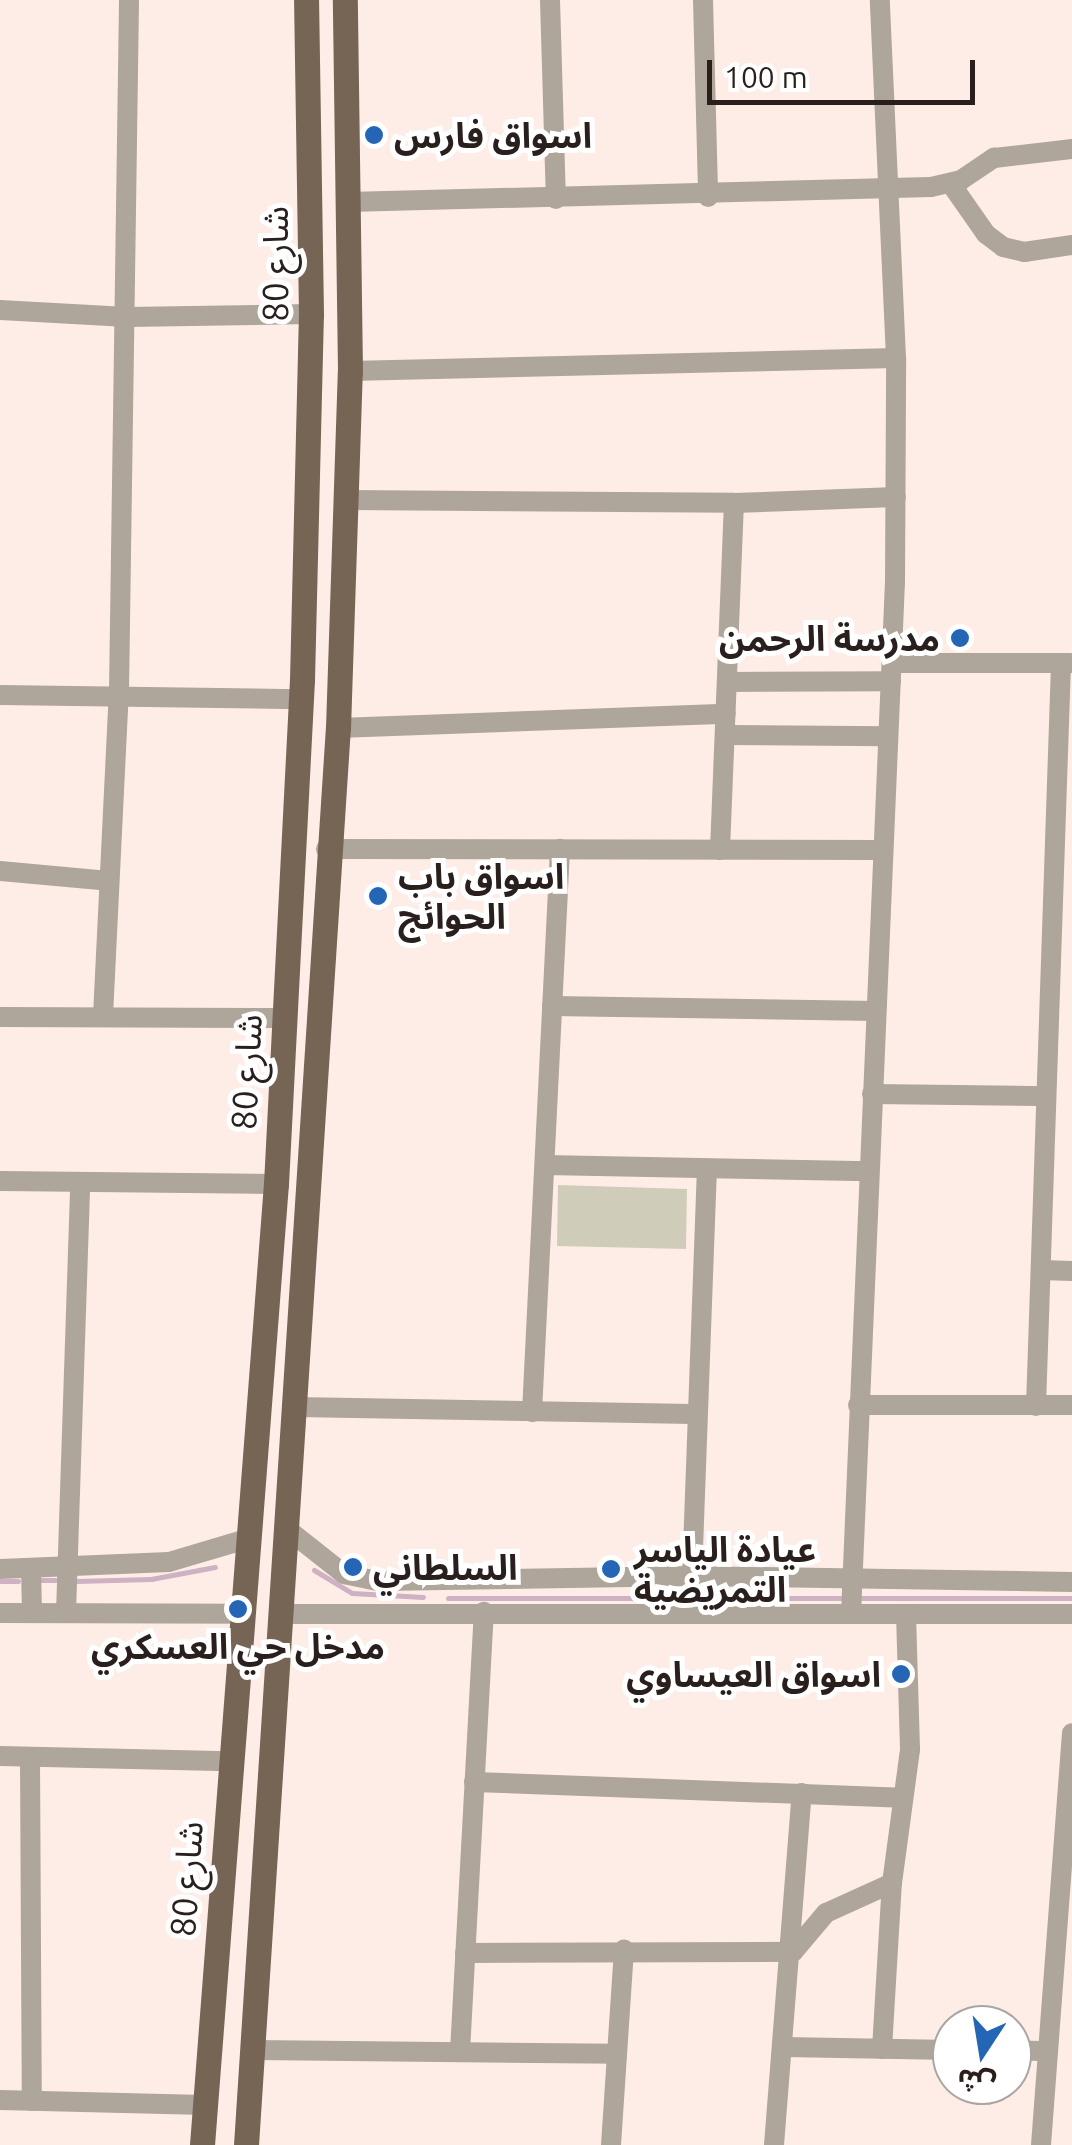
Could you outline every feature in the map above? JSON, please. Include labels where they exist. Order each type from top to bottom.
[{"type":"main road","name":"شارع 80","points":[[202,2145],[276,1184],[299,699],[311,314],[306,0]]},
{"type":"main road","name":"شارع 80","points":[[246,2145],[296,1407],[326,848],[338,728],[350,371],[346,0]]},
{"type":"main road","points":[[310,158],[330,173],[347,156]]},
{"type":"main road","points":[[311,252],[315,243],[333,236],[348,248]]},
{"type":"street","points":[[104,1016],[120,692],[129,0]]},
{"type":"street","points":[[550,0],[556,199]]},
{"type":"street","points":[[703,0],[708,197]]},
{"type":"street","points":[[850,1614],[896,497],[891,188],[880,0]]},
{"type":"street","points":[[348,202],[708,197],[951,184],[994,158],[1072,149]]},
{"type":"street","points":[[951,184],[986,234],[1003,246],[1024,252],[1072,245]]},
{"type":"street","points":[[0,310],[127,317],[311,314]]},
{"type":"street","points":[[350,371],[896,358]]},
{"type":"street","points":[[346,500],[734,503],[896,497]]},
{"type":"street","points":[[720,850],[734,503]]},
{"type":"street","points":[[727,682],[1066,663],[1064,832],[1046,1096],[1036,1406]]},
{"type":"street","points":[[0,695],[120,692],[299,699]]},
{"type":"street","points":[[338,728],[726,724],[888,736]]},
{"type":"street","points":[[326,848],[883,850]]},
{"type":"street","points":[[532,1412],[560,849]]},
{"type":"street","points":[[0,871],[109,882]]},
{"type":"street","points":[[552,1006],[876,1010]]},
{"type":"street","points":[[0,1016],[284,1018]]},
{"type":"street","points":[[872,1094],[1046,1096]]},
{"type":"street","points":[[544,1165],[869,1171]]},
{"type":"street","points":[[692,1576],[693,1414],[707,1169]]},
{"type":"street","points":[[0,1180],[276,1184]]},
{"type":"street","points":[[66,1613],[80,1182]]},
{"type":"street","points":[[1040,1270],[1072,1271]]},
{"type":"street","points":[[858,1406],[1072,1406]]},
{"type":"street","points":[[296,1407],[693,1414]]},
{"type":"street","points":[[287,1530],[344,1574],[435,1580],[692,1576],[1072,1582]]},
{"type":"street","points":[[0,1568],[170,1562],[250,1538]]},
{"type":"street","points":[[30,1568],[32,1613]]},
{"type":"street","points":[[435,1580],[435,1612]]},
{"type":"street","points":[[460,2052],[484,1612]]},
{"type":"street","points":[[0,1613],[244,1614]]},
{"type":"street","points":[[282,1614],[1072,1614]]},
{"type":"street","points":[[882,2048],[892,1883],[910,1749],[906,1614]]},
{"type":"street","points":[[1041,2145],[1072,1733]]},
{"type":"street","points":[[0,1756],[229,1762]]},
{"type":"street","points":[[30,1758],[32,2101]]},
{"type":"street","points":[[474,1782],[902,1798]]},
{"type":"street","points":[[774,2145],[793,1952],[802,1793]]},
{"type":"street","points":[[793,1952],[826,1913],[892,1883]]},
{"type":"street","points":[[465,1953],[624,1949],[793,1952]]},
{"type":"street","points":[[611,2145],[624,1949]]},
{"type":"street","points":[[784,2047],[932,2049]]},
{"type":"street","points":[[253,2050],[617,2054]]},
{"type":"street","points":[[1032,2050],[1048,2050]]},
{"type":"street","points":[[0,2100],[206,2105]]},
{"type":"shaded area","points":[[558,1185],[687,1189],[686,1249],[557,1246]]},
{"type":"waterway","points":[[76,1581],[151,1579],[215,1567]]},
{"type":"waterway","points":[[314,1570],[352,1593],[423,1597]]},
{"type":"waterway","points":[[41,1580],[55,1580]]},
{"type":"waterway","points":[[0,1581],[18,1581]]},
{"type":"waterway","points":[[448,1598],[840,1598]]},
{"type":"waterway","points":[[861,1598],[1072,1598]]},
{"type":"place","name":"اسواق فارس","points":[[374,135]]},
{"type":"place","name":"مدرسة الرحمن","points":[[960,638]]},
{"type":"place","name":"اسواق باب الحوائج","points":[[378,896]]},
{"type":"place","name":"السلطاني","points":[[353,1567]]},
{"type":"place","name":"عيادة الياسر التمريضية","points":[[611,1569]]},
{"type":"place","name":"مدخل حي العسكري","points":[[238,1609]]},
{"type":"place","name":"اسواق العيساوي","points":[[901,1674]]}]
